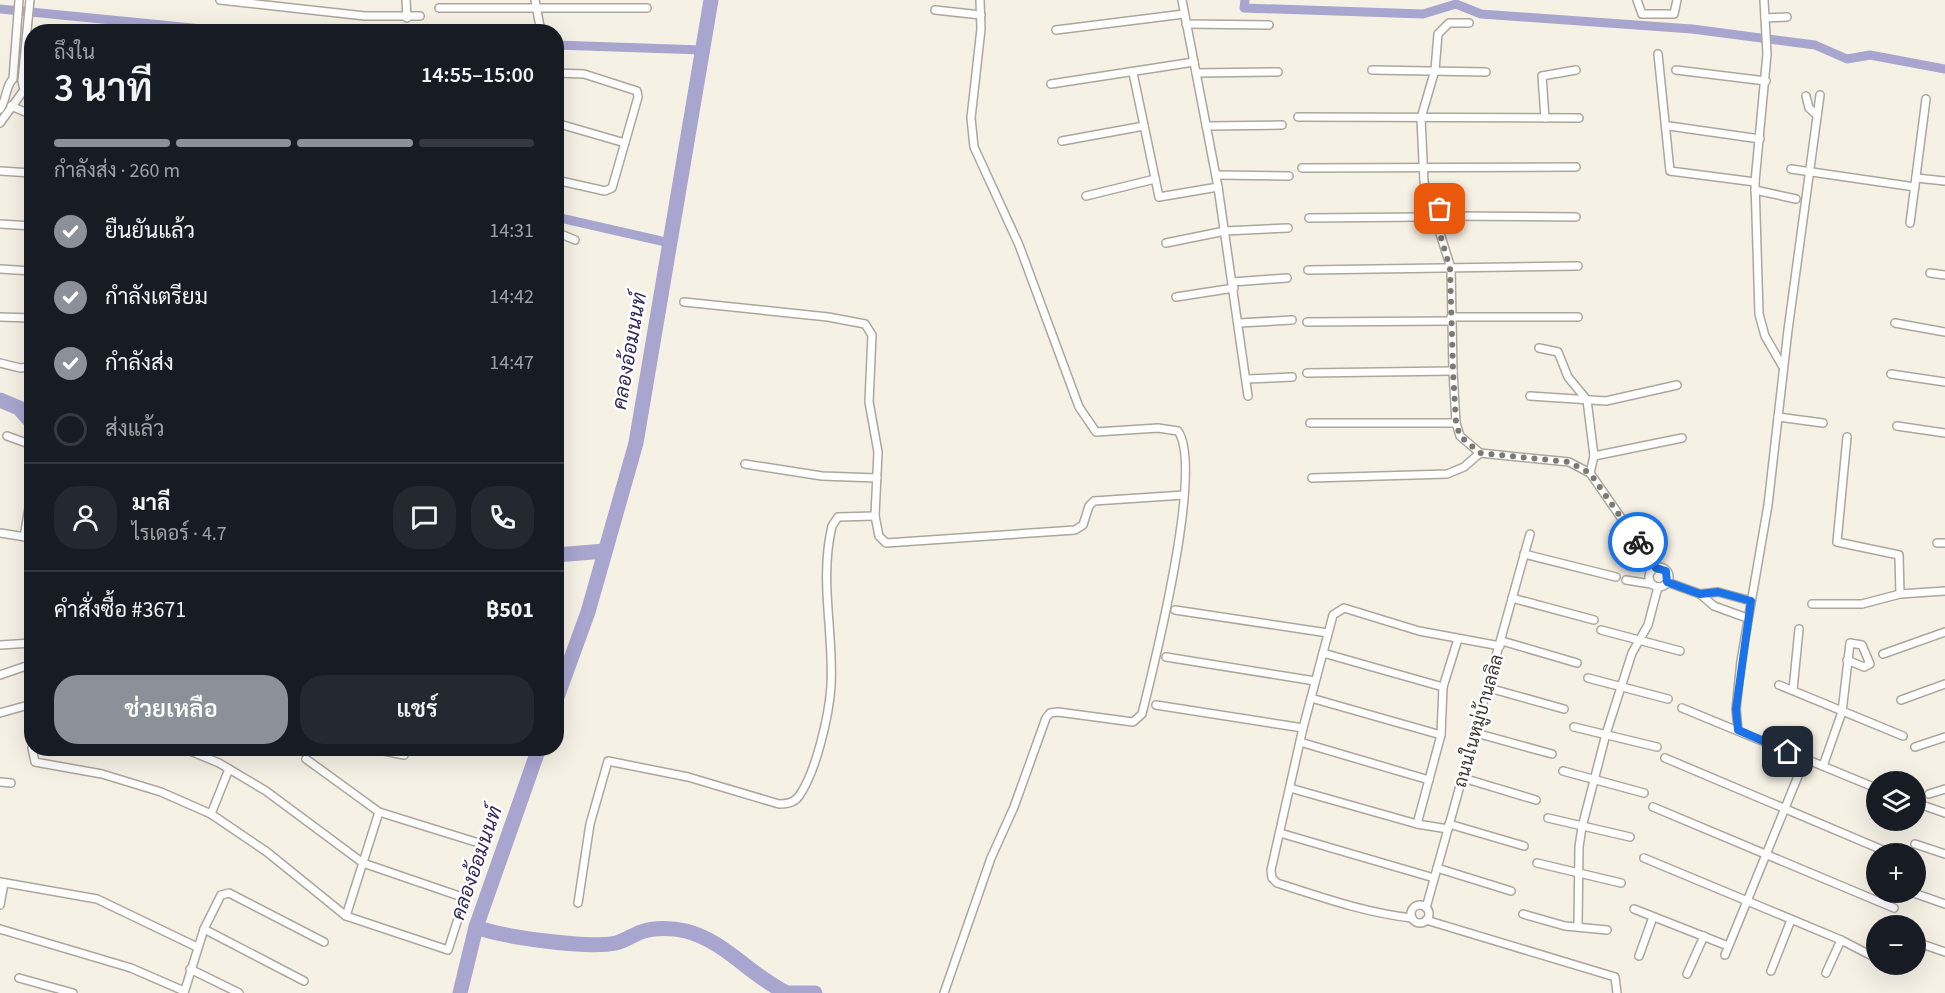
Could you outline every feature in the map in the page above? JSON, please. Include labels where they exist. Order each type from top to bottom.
[{"type":"street","points":[[220,0],[365,16],[407,18],[420,16]]},
{"type":"street","points":[[406,0],[407,18]]},
{"type":"street","points":[[944,993],[991,858],[1014,807],[1046,718],[1058,712],[1133,722],[1142,714],[1170,596],[1186,466],[1182,437],[1178,431],[1158,428],[1096,432],[1079,407],[1019,244],[974,147],[971,118],[977,76],[980,0]]},
{"type":"street","points":[[1182,0],[1216,175],[1248,396]]},
{"type":"street","points":[[1637,0],[1642,14],[1674,14],[1677,0]]},
{"type":"street","points":[[1764,0],[1766,81],[1755,186],[1759,314],[1765,336],[1783,367]]},
{"type":"street","points":[[19,2],[13,79],[8,84],[2,105],[24,111]]},
{"type":"street","points":[[27,24],[29,2]]},
{"type":"street","points":[[439,8],[536,4],[648,8]]},
{"type":"street","points":[[536,4],[540,24]]},
{"type":"street","points":[[935,10],[981,15]]},
{"type":"street","points":[[1056,30],[1184,14]]},
{"type":"street","points":[[1765,18],[1787,17]]},
{"type":"street","points":[[1424,217],[1430,207],[1423,166],[1421,118],[1435,70],[1438,34],[1449,23],[1469,23]]},
{"type":"street","points":[[1186,24],[1269,25]]},
{"type":"street","points":[[1658,54],[1670,171],[1755,186],[1796,199]]},
{"type":"street","points":[[24,57],[22,81],[24,85]]},
{"type":"street","points":[[1051,84],[1194,62]]},
{"type":"street","points":[[1372,70],[1486,72]]},
{"type":"street","points":[[1545,118],[1542,76],[1576,70]]},
{"type":"street","points":[[1676,70],[1766,81]]},
{"type":"street","points":[[1196,73],[1278,72]]},
{"type":"street","points":[[1133,73],[1159,197],[1218,187]]},
{"type":"street","points":[[564,74],[584,74],[638,91],[612,188],[605,191],[564,182]]},
{"type":"street","points":[[13,79],[22,81]]},
{"type":"street","points":[[0,123],[14,107],[24,89]]},
{"type":"street","points":[[8,90],[13,95],[20,95]]},
{"type":"street","points":[[1738,730],[1736,709],[1748,618],[1768,505],[1783,367],[1820,95]]},
{"type":"street","points":[[1806,96],[1812,112],[1818,115]]},
{"type":"street","points":[[1910,223],[1926,99]]},
{"type":"street","points":[[1298,117],[1579,118]]},
{"type":"street","points":[[564,125],[625,143]]},
{"type":"street","points":[[1206,126],[1282,125]]},
{"type":"street","points":[[1062,141],[1144,126]]},
{"type":"street","points":[[1669,126],[1760,139]]},
{"type":"street","points":[[1302,168],[1576,167]]},
{"type":"street","points":[[1791,169],[1915,187]]},
{"type":"street","points":[[0,171],[24,172]]},
{"type":"street","points":[[1216,175],[1289,176]]},
{"type":"street","points":[[1916,178],[1945,181]]},
{"type":"street","points":[[1086,196],[1155,179]]},
{"type":"street","points":[[1430,207],[1437,207],[1443,216]]},
{"type":"street","points":[[1443,216],[1576,217]]},
{"type":"street","points":[[1437,224],[1443,216]]},
{"type":"street","points":[[1309,218],[1424,217]]},
{"type":"street","points":[[1424,217],[1427,223],[1437,224]]},
{"type":"street","points":[[0,224],[24,226]]},
{"type":"street","points":[[1437,224],[1450,268],[1456,423],[1460,436],[1480,453],[1569,462],[1590,473],[1656,568],[1666,571],[1667,582]]},
{"type":"street","points":[[1166,243],[1225,231],[1288,228]]},
{"type":"street","points":[[564,235],[575,240]]},
{"type":"street","points":[[1308,270],[1578,266]]},
{"type":"street","points":[[0,269],[24,270]]},
{"type":"street","points":[[1930,273],[1945,275]]},
{"type":"street","points":[[1176,297],[1233,285],[1287,279]]},
{"type":"street","points":[[684,302],[828,317],[866,324],[872,335],[870,402],[878,452],[875,516],[879,536],[886,543],[1075,530],[1083,525],[1089,506],[1094,501],[1184,495]]},
{"type":"street","points":[[0,316],[24,318]]},
{"type":"street","points":[[1307,322],[1578,317]]},
{"type":"street","points":[[1239,323],[1292,320]]},
{"type":"street","points":[[1895,324],[1945,332]]},
{"type":"street","points":[[1539,348],[1558,352],[1568,377],[1587,400],[1594,456],[1590,473]]},
{"type":"street","points":[[0,363],[24,368]]},
{"type":"street","points":[[1307,373],[1453,371]]},
{"type":"street","points":[[1891,374],[1945,382]]},
{"type":"street","points":[[1247,379],[1292,377]]},
{"type":"street","points":[[1530,396],[1587,400],[1619,399],[1677,385]]},
{"type":"street","points":[[1778,417],[1823,423]]},
{"type":"street","points":[[1310,423],[1456,423]]},
{"type":"street","points":[[1897,426],[1945,433]]},
{"type":"street","points":[[7,435],[24,442]]},
{"type":"street","points":[[1847,437],[1837,542],[1839,545],[1899,555],[1900,594]]},
{"type":"street","points":[[1594,456],[1682,438]]},
{"type":"street","points":[[1312,478],[1447,474],[1464,467],[1480,453]]},
{"type":"street","points":[[745,464],[822,476],[877,478]]},
{"type":"street","points":[[578,903],[590,824],[608,761],[688,777],[779,804],[790,804],[799,797],[816,753],[830,701],[832,666],[825,591],[832,526],[838,517],[875,516]]},
{"type":"street","points":[[0,533],[24,536]]},
{"type":"street","name":"ถนนในหมู่บ้านลลิล","points":[[1426,908],[1530,534]]},
{"type":"street","points":[[1524,554],[1616,578]]},
{"type":"street","points":[[1578,925],[1579,847],[1582,827],[1606,734],[1632,653],[1653,609],[1654,585],[1649,576],[1656,568]]},
{"type":"street","points":[[1626,580],[1654,585],[1667,582],[1700,594],[1714,606],[1748,618]]},
{"type":"street","points":[[1812,604],[1862,604],[1900,594],[1945,591]]},
{"type":"street","points":[[1700,594],[1718,592],[1751,601]]},
{"type":"street","points":[[1512,598],[1594,620]]},
{"type":"street","points":[[1577,663],[1501,644],[1419,631],[1344,608],[1333,615],[1303,728],[1271,870],[1272,878],[1277,883],[1373,911],[1412,918],[1417,922],[1426,920],[1615,977],[1617,993]]},
{"type":"street","points":[[1175,610],[1328,633]]},
{"type":"street","points":[[1793,690],[1799,629]]},
{"type":"street","points":[[1601,630],[1680,651]]},
{"type":"street","points":[[1883,654],[1945,632]]},
{"type":"street","points":[[1417,824],[1441,735],[1443,687],[1458,639]]},
{"type":"street","points":[[0,645],[24,644]]},
{"type":"street","points":[[1323,652],[1443,687]]},
{"type":"street","points":[[1166,657],[1315,681]]},
{"type":"street","points":[[1823,766],[1842,712],[1847,660]]},
{"type":"street","points":[[0,675],[24,667]]},
{"type":"street","points":[[1588,678],[1668,699]]},
{"type":"street","points":[[1901,700],[1945,684]]},
{"type":"street","points":[[1779,685],[1903,736]]},
{"type":"street","points":[[1489,688],[1564,710]]},
{"type":"street","points":[[1311,698],[1441,735]]},
{"type":"street","points":[[1156,705],[1303,728]]},
{"type":"street","points":[[0,713],[24,706]]},
{"type":"street","points":[[1682,708],[1866,784]]},
{"type":"street","points":[[1574,727],[1657,747]]},
{"type":"street","points":[[1476,733],[1552,754]]},
{"type":"street","points":[[1915,747],[1945,737]]},
{"type":"street","points":[[1300,742],[1429,780]]},
{"type":"street","points":[[34,756],[35,762],[102,774],[162,792],[211,814],[267,852],[346,916],[448,950],[482,844],[379,812],[306,759]]},
{"type":"street","points":[[201,756],[229,769],[266,792],[363,863],[465,898]]},
{"type":"street","points":[[1665,758],[1866,843]]},
{"type":"street","points":[[1725,955],[1805,759]]},
{"type":"street","points":[[211,814],[229,769]]},
{"type":"street","points":[[1563,771],[1644,793]]},
{"type":"street","points":[[1463,778],[1536,800]]},
{"type":"street","points":[[0,782],[11,783]]},
{"type":"street","points":[[1290,788],[1417,824],[1449,827],[1524,846]]},
{"type":"street","points":[[1929,794],[1945,789]]},
{"type":"street","points":[[1926,806],[1945,813]]},
{"type":"street","points":[[1653,807],[1894,908]]},
{"type":"street","points":[[346,916],[379,812]]},
{"type":"street","points":[[1548,818],[1630,837]]},
{"type":"street","points":[[1280,833],[1434,878]]},
{"type":"street","points":[[1926,848],[1945,854]]},
{"type":"street","points":[[1644,858],[1841,940],[1866,953]]},
{"type":"street","points":[[1537,863],[1621,884]]},
{"type":"street","points":[[1437,868],[1511,891]]},
{"type":"street","points":[[0,905],[2,882],[97,899],[197,947]]},
{"type":"street","points":[[0,929],[131,968],[184,992],[197,947],[221,895],[229,893],[324,942]]},
{"type":"street","points":[[1926,897],[1945,904]]},
{"type":"street","points":[[1412,918],[1413,908],[1419,905],[1426,908],[1428,914],[1426,920]]},
{"type":"street","points":[[1634,909],[1728,946]]},
{"type":"street","points":[[1523,914],[1565,926],[1578,925],[1607,930]]},
{"type":"street","points":[[1639,957],[1653,917]]},
{"type":"street","points":[[1771,971],[1791,920]]},
{"type":"street","points":[[204,929],[304,981]]},
{"type":"street","points":[[1687,974],[1704,936]]},
{"type":"street","points":[[1826,973],[1841,940]]},
{"type":"street","points":[[1926,945],[1945,952]]},
{"type":"street","points":[[190,969],[239,993]]},
{"type":"street","points":[[19,978],[73,993]]},
{"type":"waterway","name":"คลองอ้อมนนท์","points":[[564,678],[588,612],[636,443],[711,0]]},
{"type":"waterway","points":[[1245,0],[1244,8],[1423,14],[1456,4],[1481,14],[1692,29],[1815,45],[1847,59],[1870,55],[1945,69]]},
{"type":"waterway","points":[[0,9],[152,24]]},
{"type":"waterway","points":[[564,45],[702,50]]},
{"type":"waterway","points":[[564,219],[670,243]]},
{"type":"waterway","points":[[0,400],[19,408],[24,414]]},
{"type":"waterway","points":[[564,554],[605,551]]},
{"type":"waterway","name":"คลองอ้อมนนท์","points":[[460,993],[476,927],[536,756]]},
{"type":"waterway","points":[[476,927],[525,938],[586,944],[616,943],[652,929],[686,931],[713,943],[787,993]]},
{"type":"waterway","points":[[791,993],[815,993]]},
{"type":"way so far","points":[[1440,209],[1443,216],[1437,224],[1450,268],[1456,423],[1460,436],[1480,453],[1569,462],[1580,466],[1590,473],[1638,542]]},
{"type":"route","points":[[1638,542],[1656,568],[1660,567],[1666,571],[1667,582],[1700,594],[1718,592],[1751,601],[1736,709],[1738,730],[1788,752]]}]
